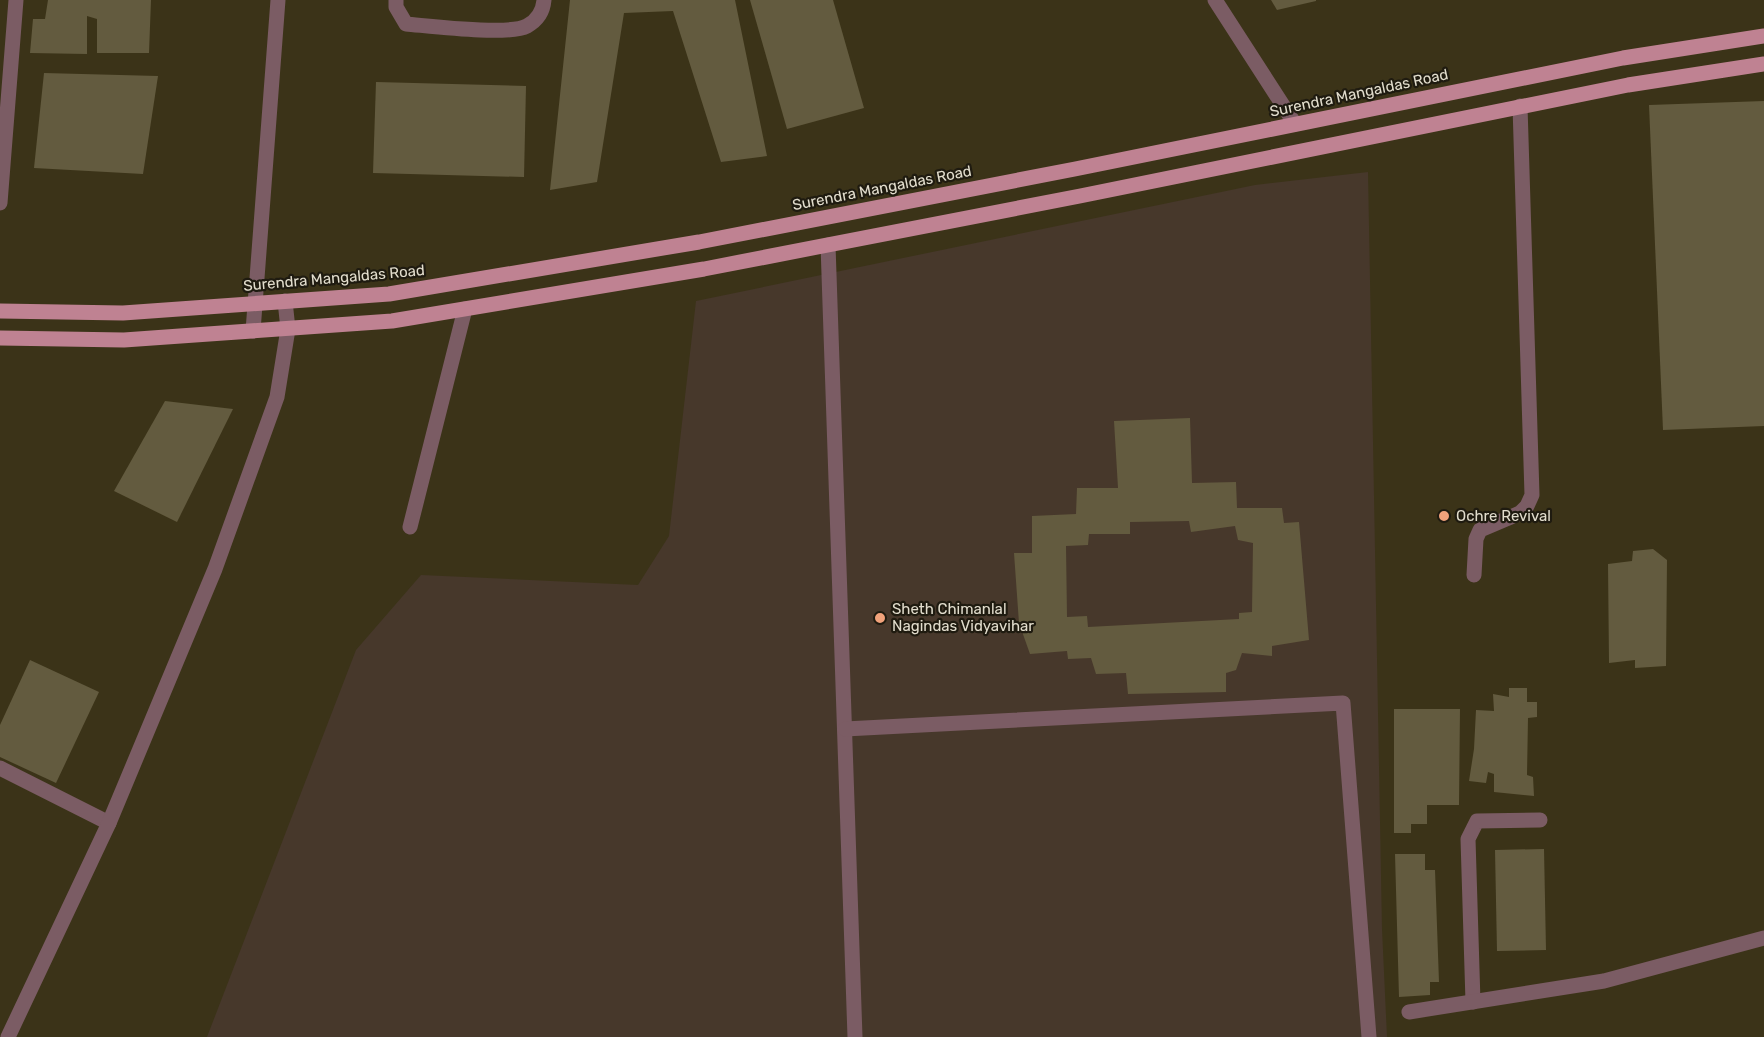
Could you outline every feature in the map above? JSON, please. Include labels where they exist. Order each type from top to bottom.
[{"type":"main road","name":"Surendra Mangaldas Road","points":[[0,311],[123,313],[389,294],[699,242],[1623,58],[1764,36]]},
{"type":"main road","points":[[0,338],[124,340],[392,321],[704,269],[1628,85],[1764,63]]},
{"type":"street","points":[[0,203],[16,0]]},
{"type":"street","points":[[253,331],[278,0]]},
{"type":"street","points":[[396,0],[396,7],[406,24],[508,31],[526,27],[534,21],[543,11],[544,0]]},
{"type":"street","points":[[1215,0],[1295,124]]},
{"type":"street","points":[[1474,575],[1476,539],[1480,530],[1520,513],[1527,506],[1532,495],[1520,106]]},
{"type":"street","points":[[828,245],[855,1037]]},
{"type":"street","points":[[8,1037],[109,823],[215,569],[277,397],[288,329],[285,302]]},
{"type":"street","points":[[410,528],[465,309]]},
{"type":"street","points":[[845,729],[1343,703],[1370,1037]]},
{"type":"street","points":[[0,768],[109,823]]},
{"type":"street","points":[[1473,1002],[1468,839],[1477,821],[1540,820]]},
{"type":"street","points":[[1409,1012],[1605,981],[1764,938]]},
{"type":"shaded area","name":"Sheth Chimanlal Nagindas Vidyavihar","points":[[1368,172],[1382,929],[1387,1037],[207,1037],[356,650],[421,575],[638,585],[669,536],[696,301],[1255,185]]},
{"type":"building","points":[[48,0],[151,0],[149,53],[97,53],[97,19],[87,16],[87,54],[30,53],[33,19],[45,19]]},
{"type":"building","points":[[570,0],[735,0],[767,156],[721,162],[673,11],[624,13],[597,182],[550,190]]},
{"type":"building","points":[[750,0],[833,0],[864,108],[787,129]]},
{"type":"building","points":[[1271,0],[1316,0],[1316,1],[1277,10]]},
{"type":"building","points":[[44,73],[158,76],[143,174],[34,168]]},
{"type":"building","points":[[376,82],[526,86],[524,177],[373,173]]},
{"type":"building","points":[[1764,101],[1764,426],[1663,430],[1649,105]]},
{"type":"building","points":[[165,401],[233,409],[177,522],[114,491]]},
{"type":"building","points":[[1190,418],[1192,483],[1236,482],[1237,508],[1282,508],[1284,523],[1299,522],[1309,640],[1272,646],[1272,656],[1242,653],[1236,670],[1226,673],[1226,692],[1128,694],[1126,673],[1096,674],[1091,658],[1068,659],[1067,651],[1030,654],[1019,623],[1014,553],[1032,553],[1032,516],[1076,514],[1077,488],[1118,488],[1114,421]],"holes":[[[1189,521],[1191,532],[1235,526],[1238,540],[1253,543],[1252,612],[1239,613],[1239,619],[1088,627],[1087,616],[1067,617],[1066,546],[1088,545],[1089,534],[1130,534],[1130,522]]]},
{"type":"building","points":[[1653,549],[1667,560],[1666,666],[1635,668],[1635,660],[1609,663],[1608,564],[1632,561],[1633,551]]},
{"type":"building","points":[[30,660],[99,692],[56,783],[0,757],[0,725]]},
{"type":"building","points":[[1509,688],[1527,688],[1527,702],[1537,702],[1537,717],[1528,718],[1527,775],[1533,777],[1534,796],[1494,792],[1494,774],[1488,772],[1486,783],[1469,781],[1474,749],[1476,710],[1494,711],[1493,694],[1509,697]]},
{"type":"building","points":[[1394,709],[1460,709],[1459,805],[1427,805],[1427,824],[1411,824],[1411,833],[1394,833]]},
{"type":"building","points":[[1544,849],[1546,950],[1497,951],[1495,850]]},
{"type":"building","points":[[1395,854],[1425,854],[1425,870],[1435,870],[1439,982],[1430,982],[1430,995],[1399,997]]},
{"type":"place","name":"Ochre Revival","points":[[1444,516]]},
{"type":"place","name":"Sheth Chimanlal Nagindas Vidyavihar","points":[[880,618]]}]
